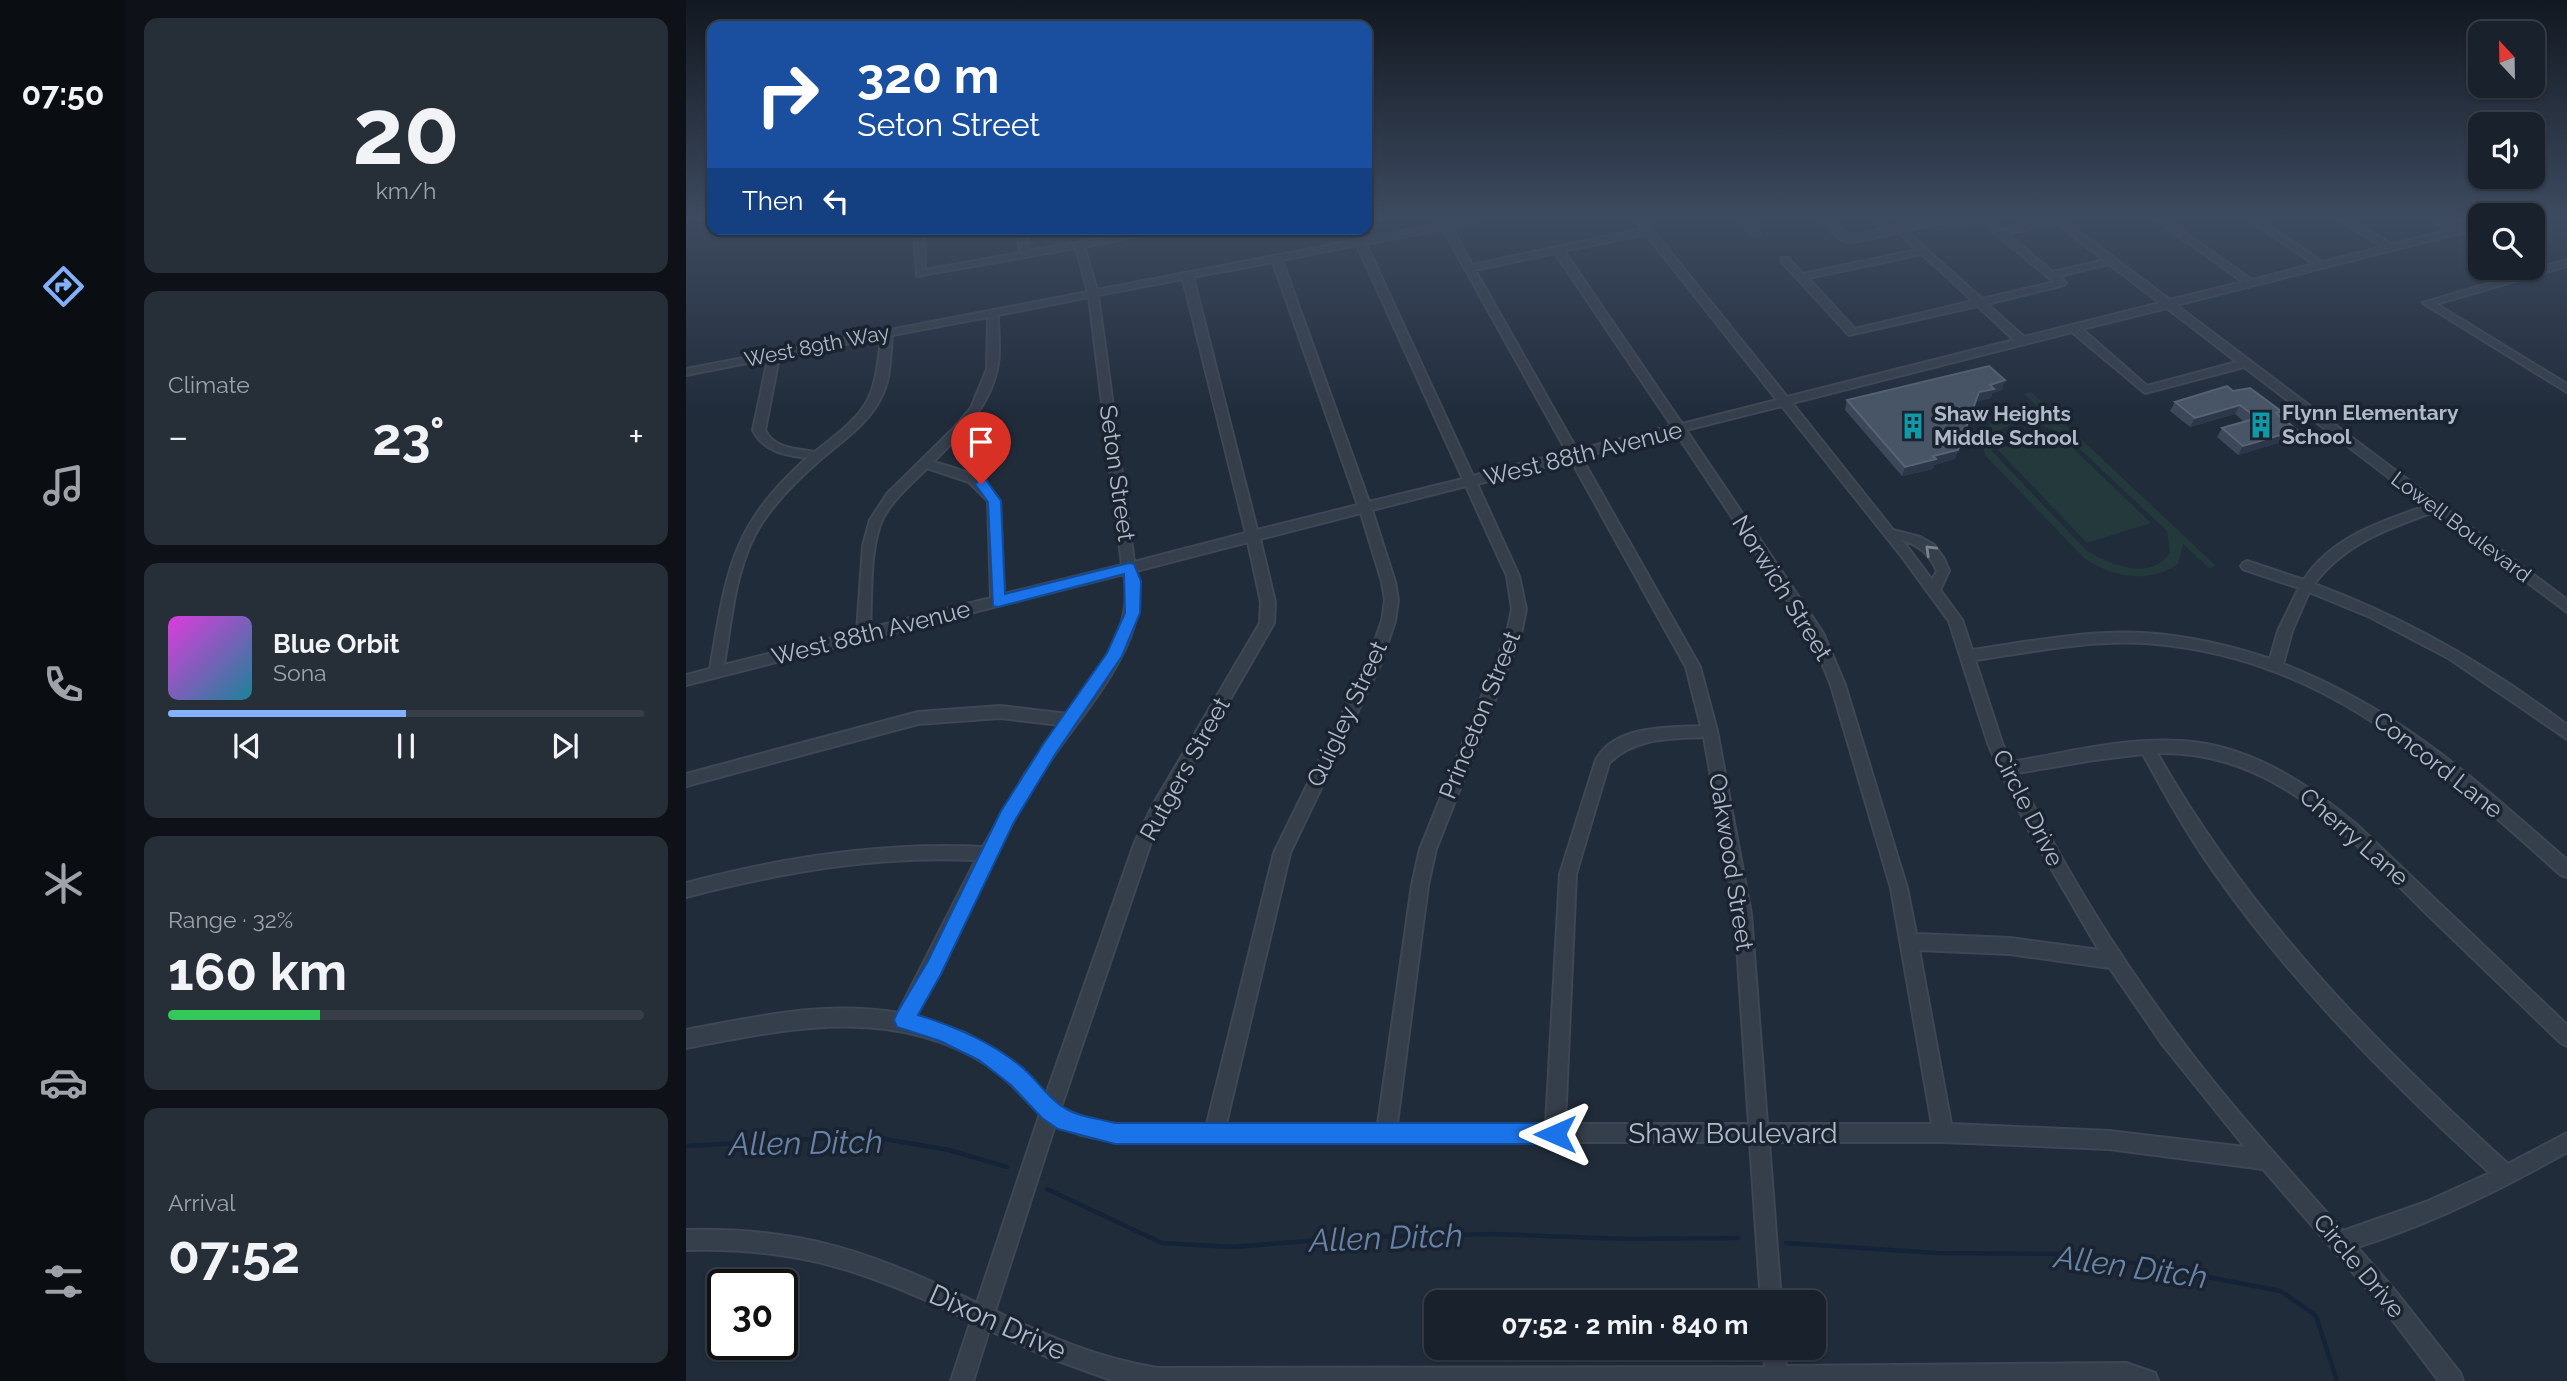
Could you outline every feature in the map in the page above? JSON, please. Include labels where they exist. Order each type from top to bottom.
[{"type":"street","name":"Seton Street","points":[[904,1020],[934,967],[988,854],[1030,779],[1114,656],[1129,622],[1134,594],[1091,282]]},
{"type":"street","name":"West 89th Way","points":[[686,372],[1143,282]]},
{"type":"street","name":"Rutgers Street","points":[[962,1381],[1050,1111],[1143,842],[1158,810],[1267,623],[1268,601],[1189,282]]},
{"type":"street","name":"Quigley Street","points":[[1214,1134],[1282,853],[1300,811],[1375,661],[1391,607],[1390,585],[1285,282]]},
{"type":"street","name":"Princeton Street","points":[[1379,282],[1472,482],[1513,576],[1519,600],[1519,618],[1428,849],[1420,885],[1386,1133]]},
{"type":"street","name":"Oakwood Street","points":[[1478,282],[1687,654],[1710,731],[1743,914],[1770,1290]]},
{"type":"street","name":"Norwich Street","points":[[1580,282],[1790,592],[1826,654],[1838,685],[1899,888],[1943,1133]]},
{"type":"street","name":"Circle Drive","points":[[1689,282],[1934,589],[1955,620],[1983,709],[2007,769],[2050,856],[2114,960],[2169,1039],[2389,1299],[2452,1381]]},
{"type":"street","points":[[1806,282],[1853,332],[2060,282]]},
{"type":"street","points":[[1959,282],[2024,342]]},
{"type":"street","name":"Lowell Boulevard","points":[[2139,282],[2567,607]]},
{"type":"street","name":"West 88th Avenue","points":[[686,680],[2258,282]]},
{"type":"street","points":[[2499,282],[2428,303],[2567,389]]},
{"type":"street","points":[[863,635],[869,546],[876,520],[891,497],[968,421],[987,387],[992,369],[993,312]]},
{"type":"street","points":[[2075,329],[2146,390],[2245,363]]},
{"type":"street","points":[[716,672],[736,568],[749,536],[760,517],[789,482],[860,419],[878,394],[887,333]]},
{"type":"street","points":[[774,355],[759,430],[762,440],[770,446],[817,456]]},
{"type":"street","points":[[925,464],[972,478],[988,490],[995,501],[998,602]]},
{"type":"street","points":[[2275,667],[2290,611],[2325,561],[2367,532],[2436,507]]},
{"type":"street","points":[[1889,533],[1909,536],[1932,549],[1940,560],[1943,571],[1934,589]]},
{"type":"street","points":[[2247,566],[2306,585],[2393,621],[2436,643],[2504,685],[2567,733]]},
{"type":"street","name":"Concord Lane","points":[[1968,656],[2093,639],[2144,638],[2221,650],[2275,667],[2341,695],[2404,733],[2567,870]]},
{"type":"street","points":[[686,780],[928,716],[1000,712],[1069,720]]},
{"type":"street","points":[[1555,1134],[1568,874],[1603,760],[1616,747],[1634,739],[1710,731]]},
{"type":"street","name":"Cherry Lane","points":[[2007,769],[2147,748],[2184,747],[2235,758],[2265,770],[2313,798],[2352,830],[2567,1037]]},
{"type":"street","points":[[2147,748],[2160,774],[2207,847],[2286,951],[2390,1065],[2507,1176]]},
{"type":"street","points":[[686,890],[760,870],[833,858],[910,852],[988,854]]},
{"type":"street","points":[[1908,942],[2010,946],[2114,960]]},
{"type":"street","name":"Shaw Boulevard","points":[[686,1039],[804,1019],[843,1016],[904,1020],[943,1032],[986,1053],[1018,1077],[1050,1111],[1080,1126],[1115,1133],[1943,1133],[2109,1140],[2269,1160]]},
{"type":"street","points":[[2340,1242],[2420,1217],[2507,1176],[2567,1142]]},
{"type":"street","name":"Dixon Drive","points":[[686,1240],[773,1243],[841,1256],[898,1276],[1043,1344],[1106,1369],[1158,1380],[1986,1379],[2126,1374],[2147,1381]]},
{"type":"street","points":[[1775,1360],[1777,1379]]},
{"type":"green space","points":[[2031,392],[2216,566],[2209,568],[2183,544],[2178,564],[2167,570],[2143,576],[2119,574],[2084,558],[1986,456],[1982,442],[1984,431],[1991,424],[2013,417],[2051,420],[2024,394]],"holes":[[[2014,423],[2038,424],[2065,435],[2167,531],[2170,552],[2162,561],[2142,569],[2130,568],[2107,561],[2086,550],[1992,451],[1994,433]]]},
{"type":"green space","points":[[2056,432],[2151,523],[2087,543],[1997,449]]},
{"type":"building","name":"Shaw Heights Middle School","points":[[1989,366],[2005,380],[1990,385],[1994,389],[1979,392],[1958,450],[1905,467],[1847,400]]},
{"type":"building","points":[[2227,386],[2233,391],[2250,388],[2281,411],[2276,413],[2297,430],[2243,446],[2222,428],[2257,418],[2240,405],[2195,418],[2175,402]]},
{"type":"waterway","name":"Allen Ditch","points":[[686,1146],[867,1136],[949,1150],[1007,1167]]},
{"type":"waterway","name":"Allen Ditch","points":[[1047,1189],[1162,1243],[1233,1247],[1358,1237],[1493,1234],[1627,1239],[1738,1238]]},
{"type":"waterway","name":"Allen Ditch","points":[[1786,1243],[1937,1253],[2086,1254],[2281,1291],[2316,1316],[2337,1381]]},
{"type":"place","name":"Flynn Elementary School","points":[[2261,425]]},
{"type":"place","name":"Shaw Heights Middle School","points":[[1913,426]]},
{"type":"route","points":[[981,484],[995,501],[998,602],[1129,568],[1134,594],[1132,613],[1114,656],[1050,748],[1008,817],[934,967],[904,1020],[943,1032],[986,1053],[1018,1077],[1050,1111],[1066,1121],[1115,1133],[1555,1134]]}]
